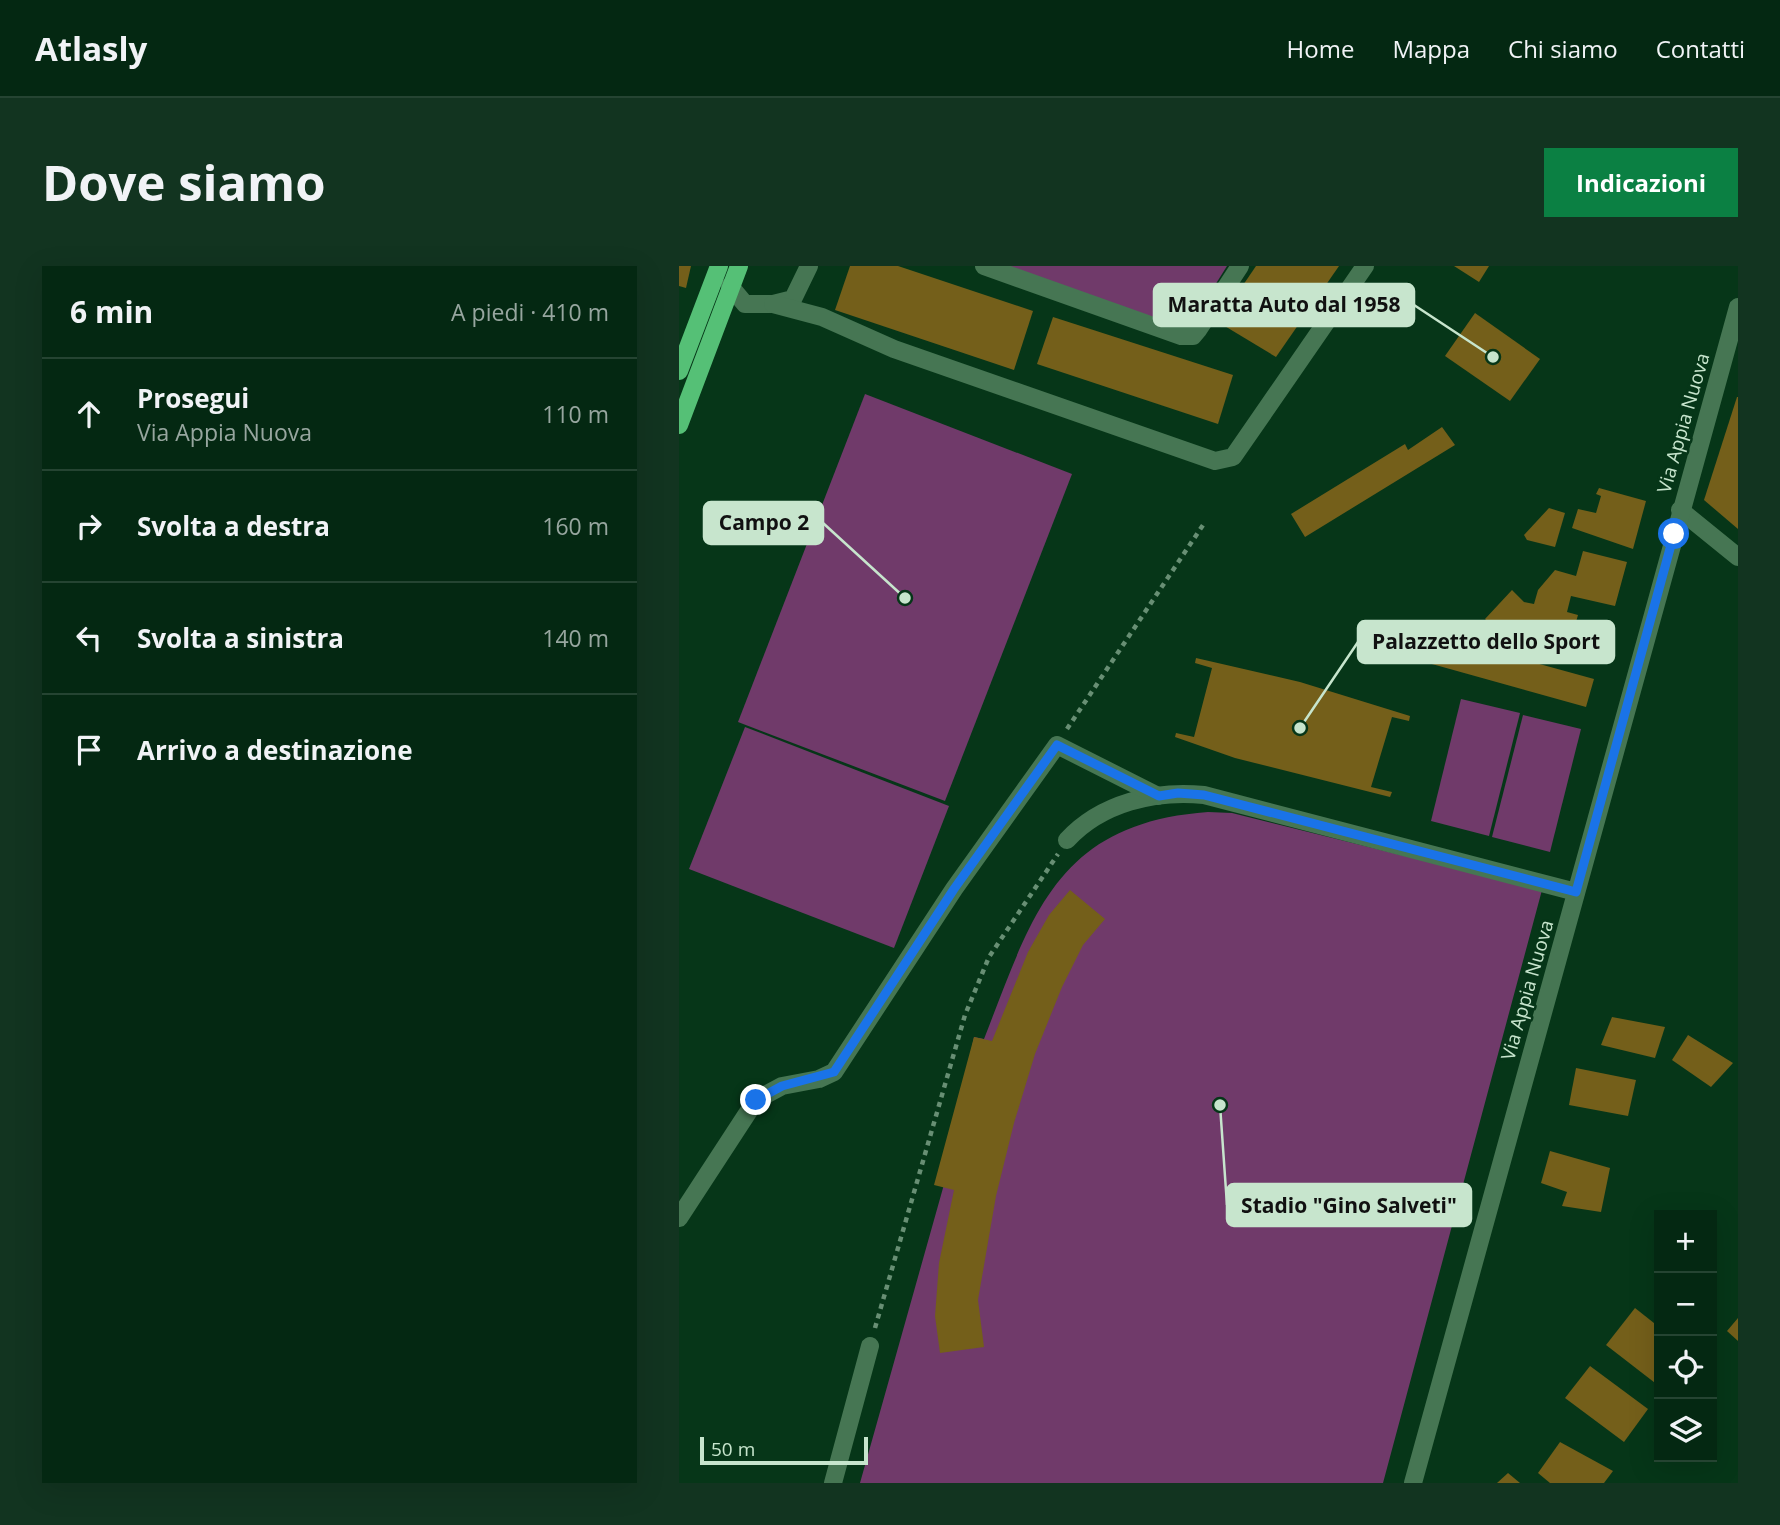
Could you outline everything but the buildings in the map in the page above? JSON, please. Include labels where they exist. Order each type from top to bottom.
[{"type":"main road","points":[[679,371],[719,266]]},
{"type":"main road","points":[[679,425],[739,266]]},
{"type":"street","points":[[773,304],[793,299],[809,266]]},
{"type":"street","points":[[984,266],[1181,336],[1193,336],[1240,266]]},
{"type":"street","points":[[730,286],[745,303],[773,304],[822,317],[894,349],[1215,461],[1233,457],[1365,266]]},
{"type":"street","name":"Via Appia Nuova","points":[[1413,1483],[1738,307]]},
{"type":"street","points":[[1680,510],[1738,557]]},
{"type":"street","points":[[679,1218],[756,1100],[782,1086],[834,1072],[954,889],[1057,745],[1159,796]]},
{"type":"street","points":[[1066,840],[1084,822],[1125,803],[1178,793],[1204,795],[1576,892]]},
{"type":"street","points":[[833,1483],[870,1346]]},
{"type":"path","points":[[1057,745],[1205,523]]},
{"type":"path","points":[[870,1346],[965,1015],[989,957],[1066,840]]},
{"type":"shaded area","points":[[1004,266],[1227,266],[1190,325],[1182,328]]},
{"type":"shaded area","points":[[865,394],[1072,474],[945,801],[738,722]]},
{"type":"shaded area","points":[[1461,699],[1520,713],[1489,836],[1431,821]]},
{"type":"shaded area","points":[[1523,715],[1581,729],[1550,852],[1492,837]]},
{"type":"shaded area","points":[[745,727],[949,806],[894,948],[689,869]]},
{"type":"shaded area","points":[[1208,812],[1232,813],[1542,890],[1383,1483],[860,1483],[943,1188],[974,1037],[984,1039],[1018,953],[1036,916],[1057,884],[1083,856],[1116,835],[1157,820]]},
{"type":"place","name":"Maratta Auto dal 1958","points":[[1493,357]]},
{"type":"place","name":"Campo 2","points":[[905,598]]},
{"type":"place","name":"Palazzetto dello Sport","points":[[1300,728]]},
{"type":"place","name":"Stadio \"Gino Salveti\"","points":[[1220,1105]]},
{"type":"route","points":[[756,1100],[782,1086],[819,1079],[834,1072],[954,889],[1057,745],[1159,796],[1178,793],[1204,795],[1576,892],[1674,534]]}]
